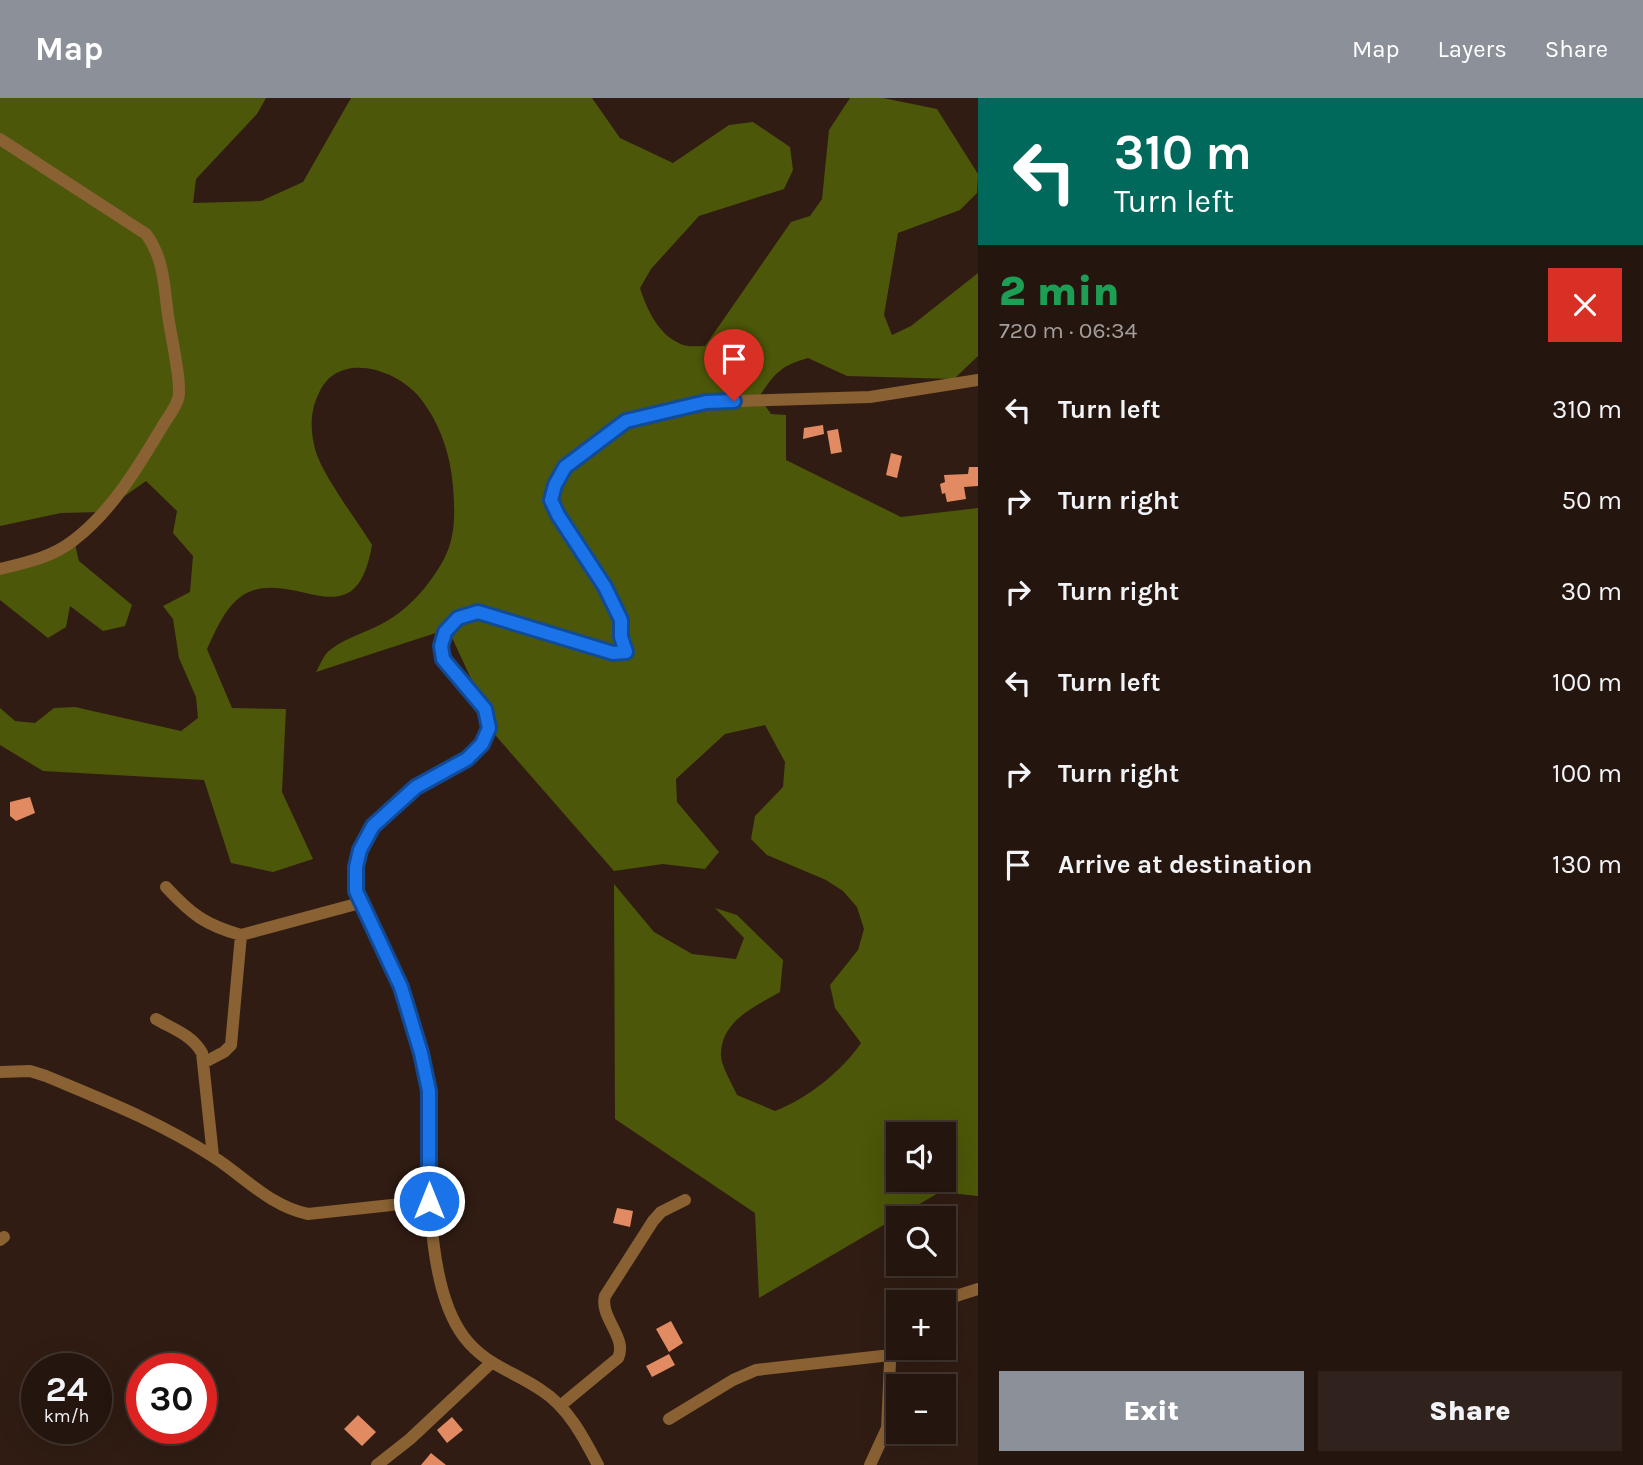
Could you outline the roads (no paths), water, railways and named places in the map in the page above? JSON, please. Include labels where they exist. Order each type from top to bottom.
[{"type":"street","points":[[0,139],[146,234],[157,248],[162,263],[179,381],[179,398],[132,477],[74,540],[47,555],[0,569]]},
{"type":"street","points":[[598,1465],[586,1442],[560,1405],[542,1390],[491,1363],[463,1336],[447,1306],[438,1272],[429,1201],[429,1091],[421,1053],[401,987],[356,891],[356,867],[360,850],[373,826],[416,787],[467,759],[482,744],[489,728],[485,709],[443,659],[441,646],[445,632],[458,618],[478,612],[613,653],[626,652],[621,637],[621,620],[605,587],[551,500],[555,485],[565,467],[626,421],[658,412],[706,402],[870,397],[978,380]]},
{"type":"street","points":[[166,887],[188,911],[229,932],[241,935],[360,903]]},
{"type":"street","points":[[203,1063],[224,1052],[231,1045],[241,935]]},
{"type":"street","points":[[156,1019],[196,1042],[202,1052],[213,1156]]},
{"type":"street","points":[[0,1072],[30,1071],[142,1116],[213,1156],[269,1198],[295,1211],[309,1214],[429,1201]]},
{"type":"street","points":[[560,1405],[618,1358],[621,1353],[620,1345],[604,1308],[605,1296],[653,1221],[661,1212],[685,1200]]},
{"type":"street","points":[[956,1296],[978,1289]]},
{"type":"street","points":[[669,1419],[733,1380],[756,1370],[886,1356]]},
{"type":"street","points":[[870,1465],[887,1428],[891,1360]]},
{"type":"street","points":[[377,1465],[410,1439],[491,1363]]}]
